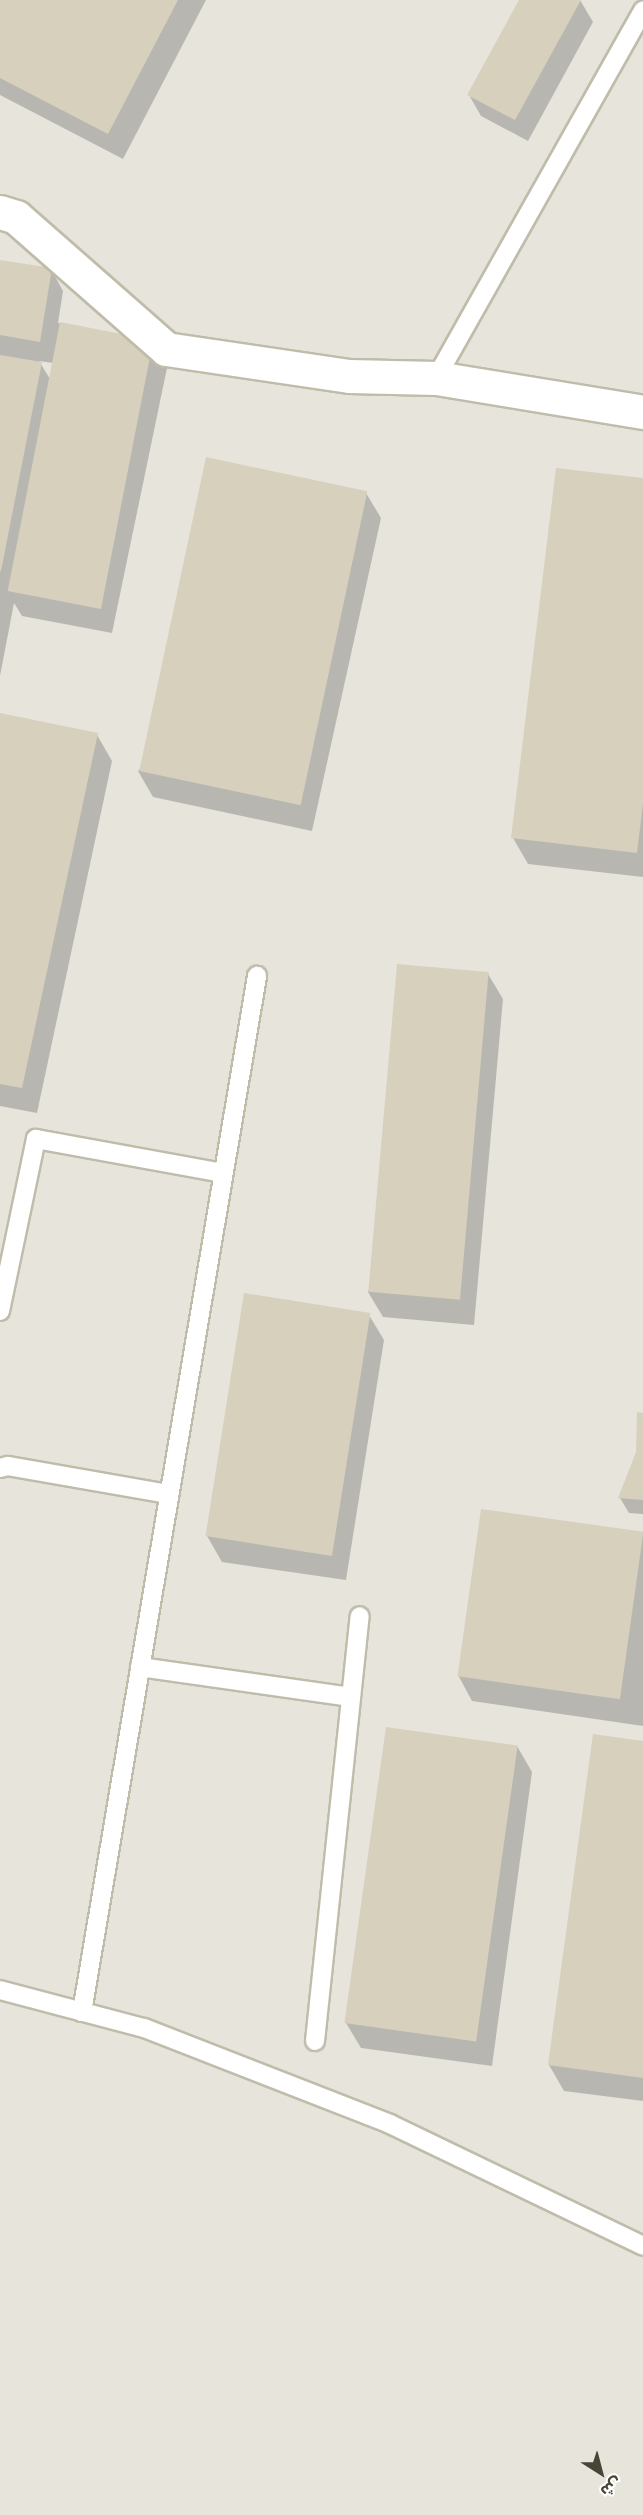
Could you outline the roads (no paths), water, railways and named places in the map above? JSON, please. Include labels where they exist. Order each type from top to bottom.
[{"type":"street","points":[[0,212],[16,217],[166,349],[350,376],[436,378],[643,412]]},
{"type":"lane","points":[[436,378],[643,10]]},
{"type":"lane","points":[[82,2012],[256,976]]},
{"type":"lane","points":[[0,1311],[36,1139],[223,1173]]},
{"type":"lane","points":[[0,1468],[8,1466],[169,1494]]},
{"type":"lane","points":[[315,2041],[360,1616]]},
{"type":"lane","points":[[140,1667],[351,1697]]},
{"type":"lane","points":[[0,1990],[144,2028],[390,2124],[643,2246]]}]
